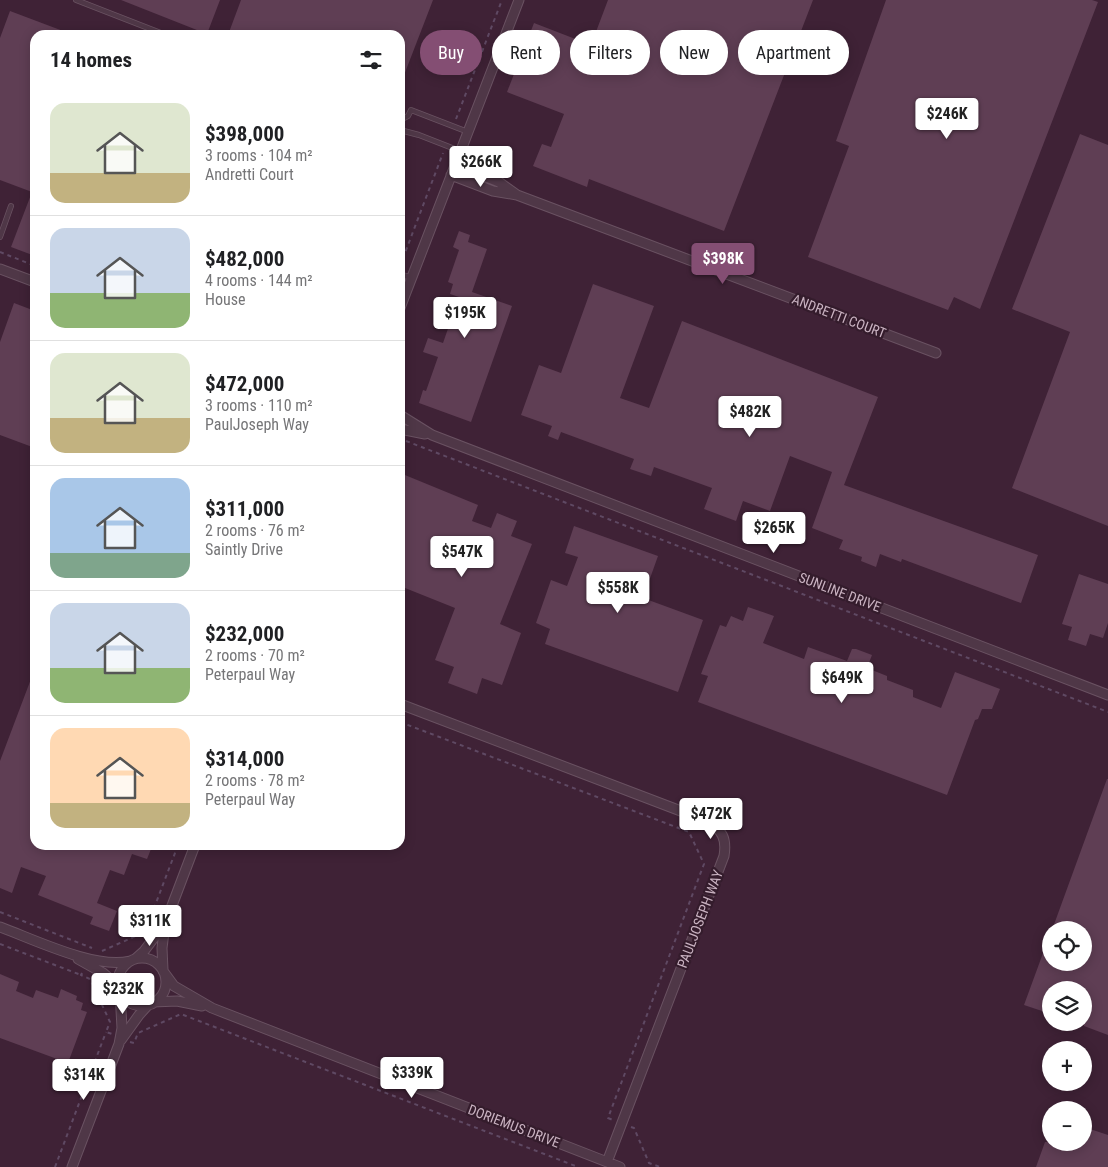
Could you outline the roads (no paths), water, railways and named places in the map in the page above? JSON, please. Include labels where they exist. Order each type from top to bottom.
[{"type":"street","points":[[405,296],[519,0]]},
{"type":"street","points":[[455,164],[499,182],[517,195]]},
{"type":"street","points":[[451,175],[493,191],[517,195]]},
{"type":"street","name":"ANDRETTI COURT","points":[[517,195],[936,353]]},
{"type":"street","points":[[0,269],[30,280]]},
{"type":"street","name":"SUNLINE DRIVE","points":[[405,418],[432,435]]},
{"type":"street","name":"SUNLINE DRIVE","points":[[405,430],[432,435],[1108,695]]},
{"type":"street","name":"PAULJOSEPH WAY","points":[[405,706],[707,821],[717,827],[723,836],[726,845],[724,856],[607,1162]]},
{"type":"street","points":[[119,1044],[138,1015],[161,996],[165,986],[162,939],[165,924],[193,850]]},
{"type":"street","points":[[72,1167],[119,1044],[122,1028],[118,979],[120,971],[125,964],[144,951],[165,924]]},
{"type":"street","points":[[0,927],[67,953],[94,967],[119,989],[126,999],[134,1004],[151,1003]]},
{"type":"street","points":[[67,953],[112,963],[134,959],[151,960],[163,971]]},
{"type":"street","name":"DORIEMUS DRIVE","points":[[163,971],[174,986],[212,1008],[620,1167]]},
{"type":"street","name":"DORIEMUS DRIVE","points":[[151,1003],[177,1001],[212,1008]]},
{"type":"lane","points":[[76,0],[153,30]]},
{"type":"lane","points":[[405,118],[408,116],[410,110],[468,132]]},
{"type":"lane","points":[[405,131],[460,151]]},
{"type":"lane","points":[[0,237],[11,206]]},
{"type":"lane","points":[[405,276],[412,278]]}]
